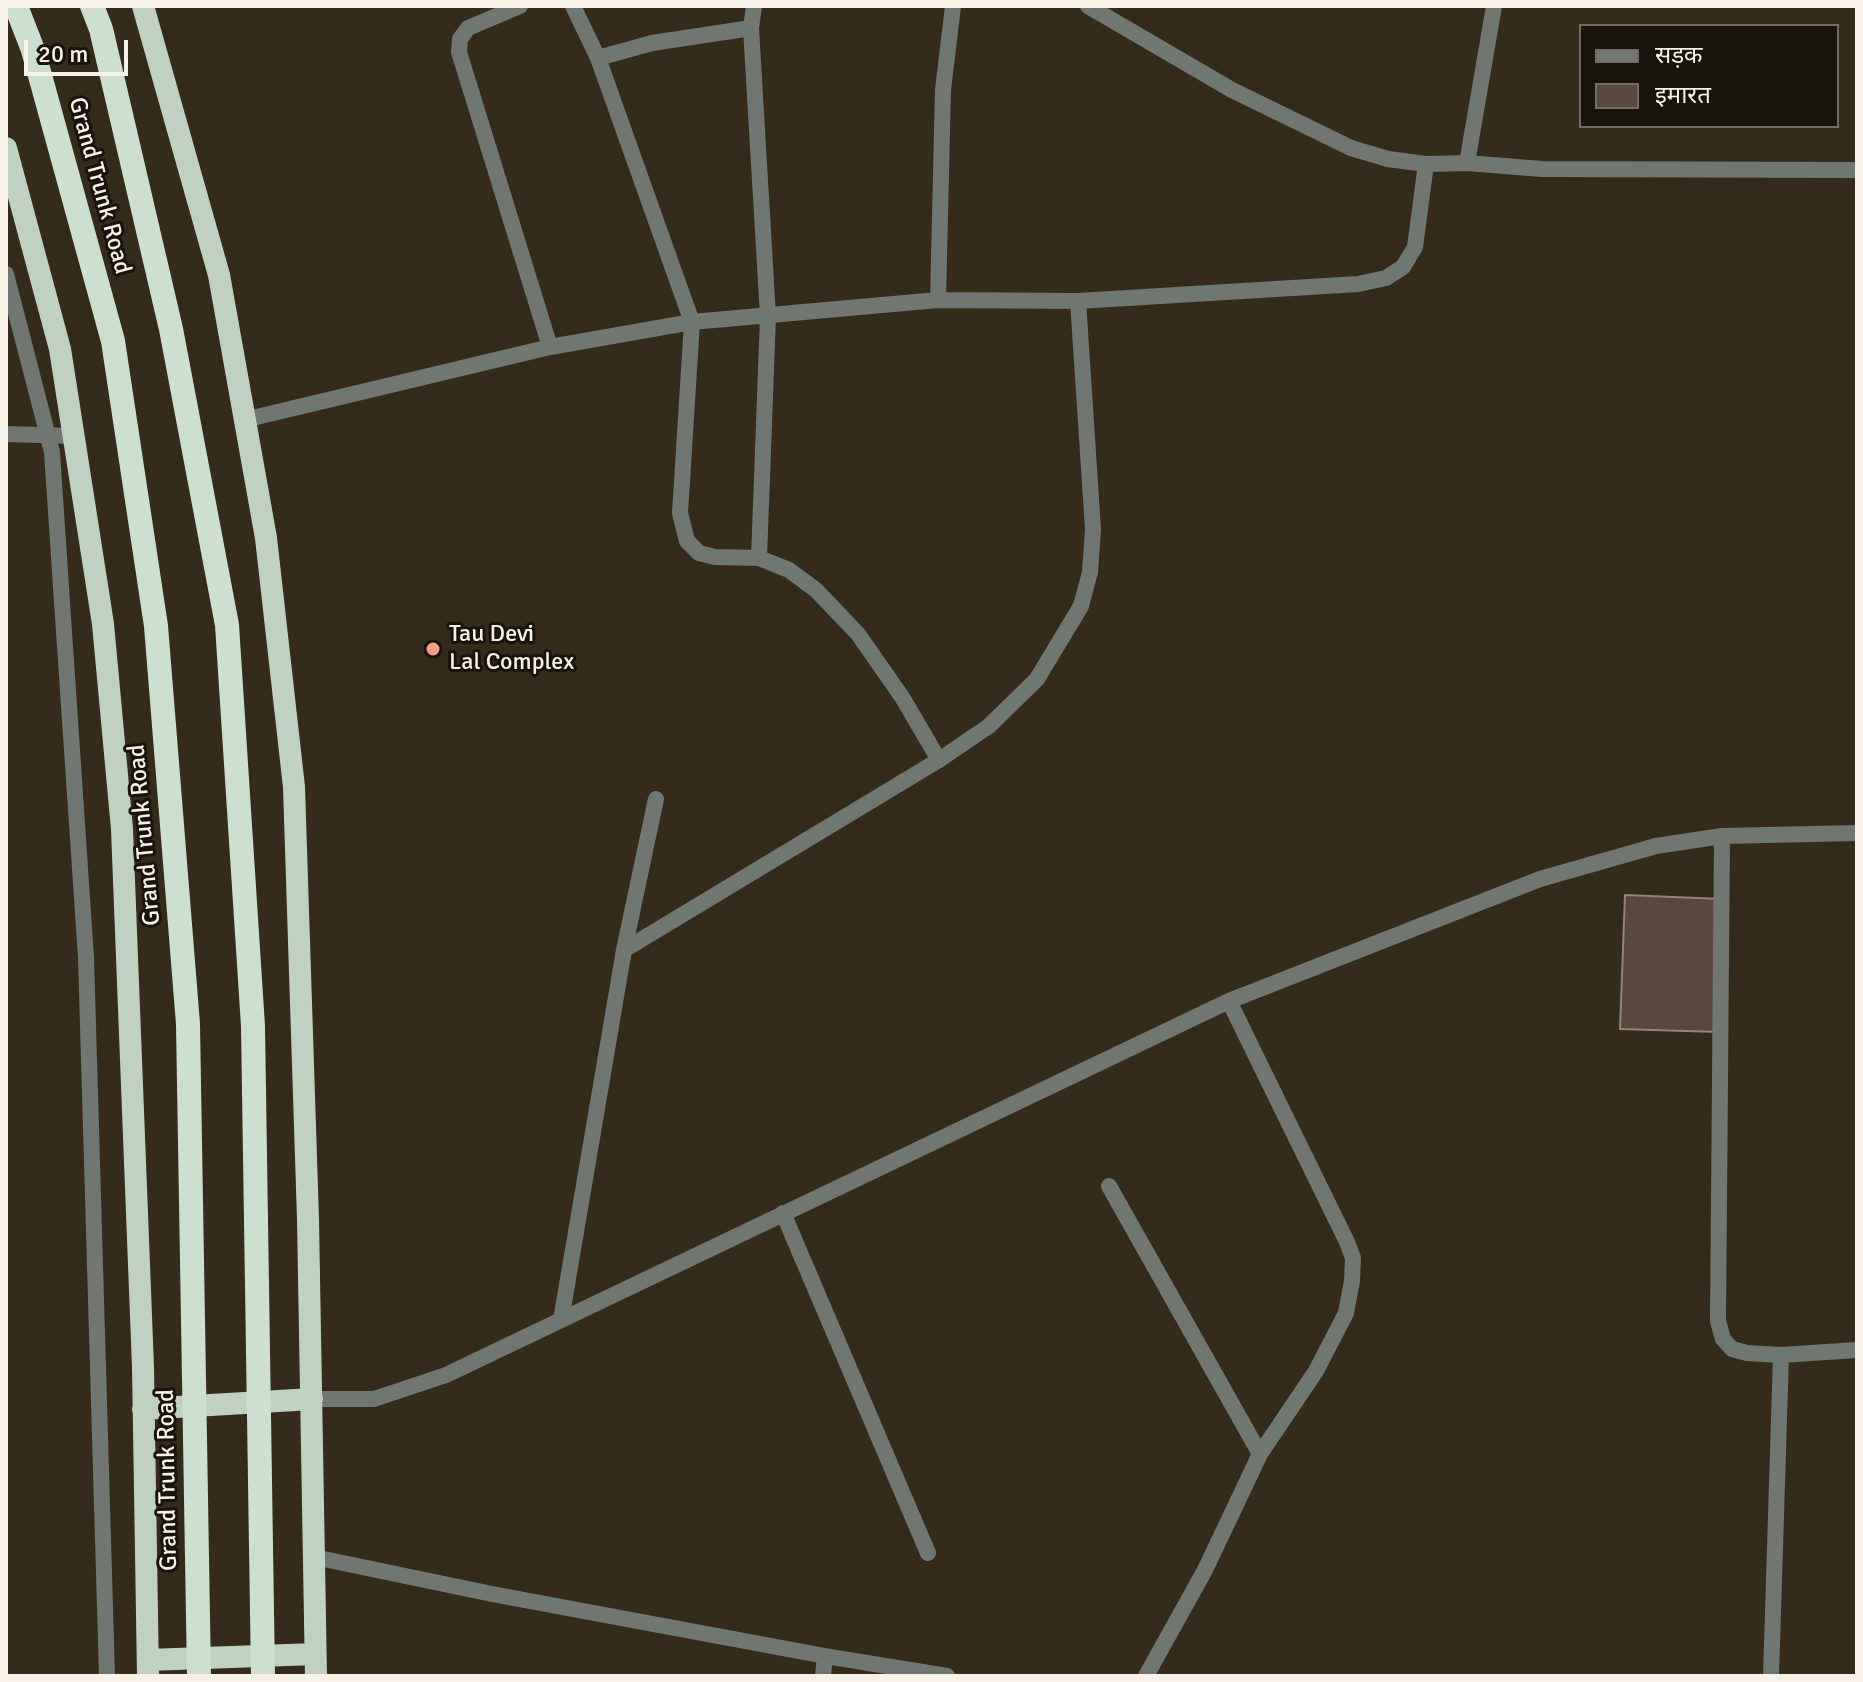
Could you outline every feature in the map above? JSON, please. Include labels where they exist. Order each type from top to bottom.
[{"type":"highway","name":"Grand Trunk Road","points":[[16,6],[33,50],[113,341],[156,626],[188,1024],[199,1676]]},
{"type":"highway","name":"Grand Trunk Road","points":[[92,6],[101,29],[171,329],[227,625],[253,1026],[263,1676]]},
{"type":"highway","points":[[6,148],[60,349],[103,624],[122,829],[143,1409],[148,1668],[315,1665],[312,1399],[294,787],[266,538],[219,275],[143,6]]},
{"type":"highway","points":[[143,1409],[312,1399]]},
{"type":"street","points":[[520,6],[468,28],[460,39],[459,52],[550,347]]},
{"type":"street","points":[[573,6],[598,58],[692,322],[680,513],[687,541],[699,553],[715,557],[759,558],[789,570],[816,590],[858,634],[902,697],[939,760]]},
{"type":"street","points":[[754,6],[751,28],[768,316],[759,558]]},
{"type":"street","points":[[938,300],[943,90],[953,6]]},
{"type":"street","points":[[1088,6],[1232,90],[1351,148],[1388,159],[1426,164],[1467,163],[1542,169],[1857,170]]},
{"type":"street","points":[[1467,163],[1494,6]]},
{"type":"street","points":[[598,58],[652,43],[751,28]]},
{"type":"street","points":[[244,420],[550,347],[692,322],[938,300],[1078,301],[1358,284],[1386,278],[1403,267],[1415,247],[1426,164]]},
{"type":"street","points":[[6,274],[52,452],[86,957],[107,1676]]},
{"type":"street","points":[[624,950],[939,760],[989,726],[1037,679],[1081,606],[1090,572],[1093,529],[1078,301]]},
{"type":"street","points":[[6,434],[73,436]]},
{"type":"street","points":[[561,1320],[624,950],[656,799]]},
{"type":"street","points":[[312,1399],[374,1399],[446,1375],[1229,1001],[1540,879],[1656,846],[1722,836],[1857,833]]},
{"type":"street","points":[[1722,836],[1718,1321],[1723,1339],[1732,1349],[1747,1353],[1781,1355],[1857,1350]]},
{"type":"street","points":[[1146,1676],[1205,1570],[1260,1454],[1316,1371],[1346,1313],[1352,1281],[1353,1258],[1229,1001]]},
{"type":"street","points":[[1109,1186],[1260,1454]]},
{"type":"street","points":[[783,1213],[928,1553]]},
{"type":"street","points":[[1771,1676],[1781,1355]]},
{"type":"street","points":[[314,1557],[507,1597],[947,1676]]},
{"type":"street","points":[[823,1676],[825,1656]]},
{"type":"building","points":[[1625,895],[1722,899],[1718,1032],[1620,1029]]},
{"type":"place","name":"Tau Devi Lal Complex","points":[[433,649]]}]
